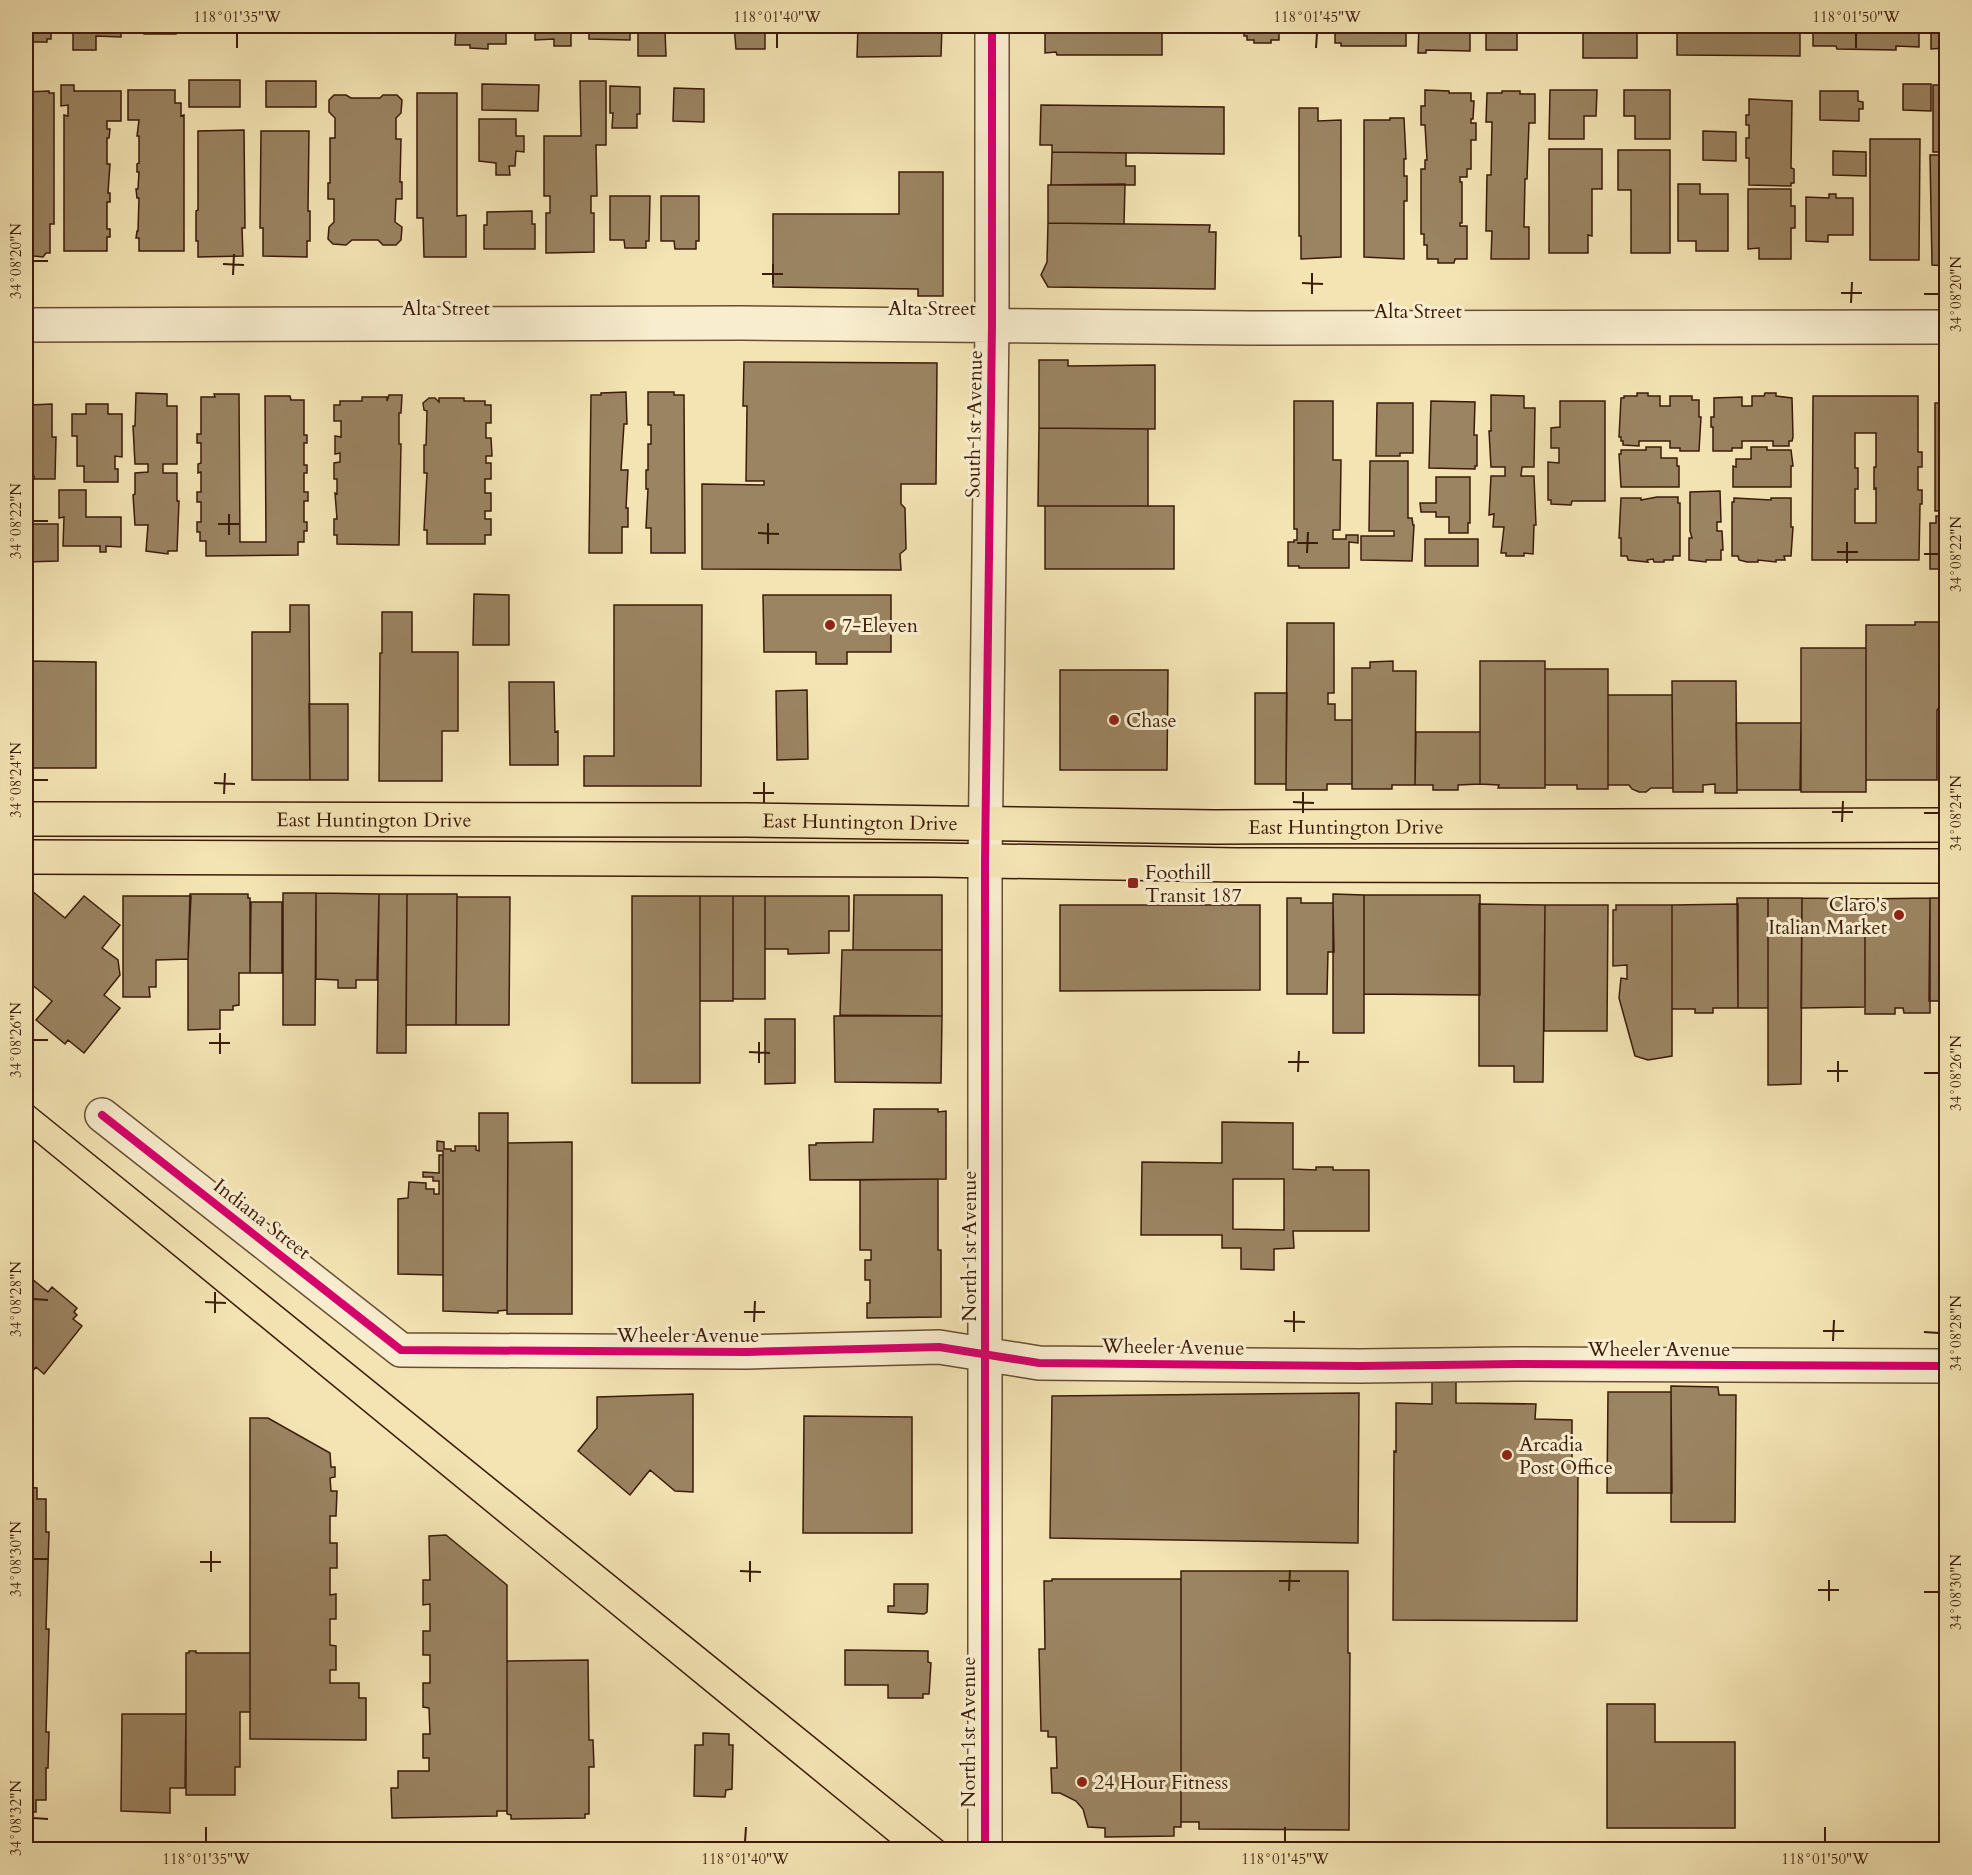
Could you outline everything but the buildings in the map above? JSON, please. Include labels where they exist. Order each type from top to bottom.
[{"type":"main road","name":"East Huntington Drive","points":[[26,819],[748,820],[1214,827],[1947,825]]},
{"type":"main road","name":"East Huntington Drive","points":[[26,857],[985,861],[1236,865],[1947,866]]},
{"type":"street","name":"South 1st Avenue","points":[[986,823],[992,325],[992,26]]},
{"type":"street","name":"Alta Street","points":[[26,325],[1947,327]]},
{"type":"street","name":"North 1st Avenue","points":[[985,1850],[986,823]]},
{"type":"street","name":"Indiana Street","points":[[102,1114],[401,1350]]},
{"type":"street","name":"Wheeler Avenue","points":[[401,1350],[747,1352],[939,1347],[1039,1363],[1360,1366],[1516,1364],[1947,1366]]},
{"type":"tram line","points":[[26,1100],[954,1850]]},
{"type":"tram line","points":[[26,1134],[900,1850]]},
{"type":"cycle path","points":[[985,1850],[985,861],[992,325],[992,26]]},
{"type":"cycle path","points":[[102,1115],[401,1350],[747,1352],[939,1347],[1039,1363],[1360,1366],[1516,1364],[1946,1366]]},
{"type":"place","name":"7-Eleven","points":[[830,625]]},
{"type":"place","name":"Chase","points":[[1114,720]]},
{"type":"place","name":"Foothill Transit 187","points":[[1133,883]]},
{"type":"place","name":"Claro's Italian Market","points":[[1899,915]]},
{"type":"place","name":"Arcadia Post Office","points":[[1507,1455]]},
{"type":"place","name":"24 Hour Fitness","points":[[1082,1782]]}]
